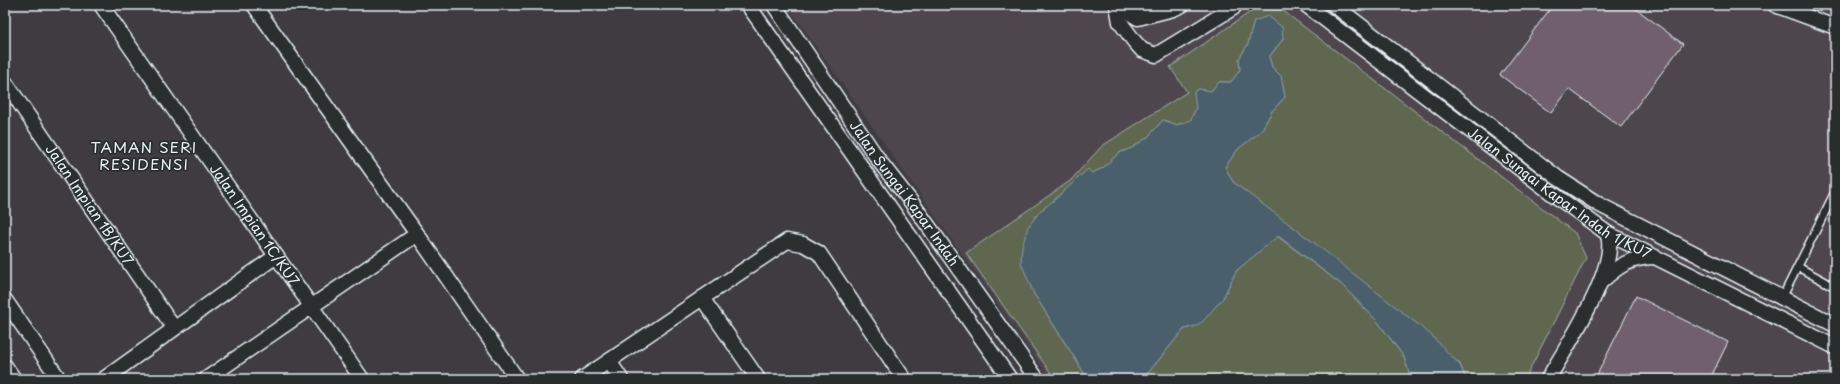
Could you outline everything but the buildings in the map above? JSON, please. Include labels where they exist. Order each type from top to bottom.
[{"type":"street","name":"Jalan Impian 1C/KU7","points":[[101,5],[362,379]]},
{"type":"street","points":[[254,5],[417,234],[517,379]]},
{"type":"street","name":"Jalan Sungai Kapar Indah","points":[[748,5],[1010,379]]},
{"type":"street","name":"Jalan Sungai Kapar Indah","points":[[774,5],[880,162],[912,203],[1037,379]]},
{"type":"street","points":[[1117,5],[1138,18],[1182,5]]},
{"type":"street","points":[[1117,5],[1120,22],[1134,41],[1142,50],[1156,54],[1234,6],[1247,5]]},
{"type":"street","name":"Jalan Sungai Kapar Indah 1/KU7","points":[[1306,5],[1542,186],[1607,233],[1639,253],[1687,272],[1835,347]]},
{"type":"street","name":"Jalan Sungai Kapar Indah 1/KU7","points":[[1334,5],[1558,178],[1598,204],[1835,325]]},
{"type":"street","points":[[1775,5],[1804,17],[1834,26]]},
{"type":"street","name":"Jalan Impian 1B/KU7","points":[[5,82],[174,328]]},
{"type":"street","points":[[1602,282],[1610,239],[1607,233]]},
{"type":"street","points":[[208,378],[417,234]]},
{"type":"street","points":[[582,379],[787,241],[803,244],[819,254],[904,379]]},
{"type":"street","points":[[1548,379],[1602,282],[1614,270],[1639,253]]},
{"type":"street","points":[[104,379],[276,256]]},
{"type":"street","points":[[702,298],[758,379]]},
{"type":"street","points":[[5,300],[59,379]]},
{"type":"street","points":[[609,361],[621,379]]},
{"type":"street","points":[[5,366],[14,379]]},
{"type":"lane","points":[[1782,298],[1835,192]]},
{"type":"lane","points":[[1798,267],[1835,287]]},
{"type":"shaded area","points":[[787,5],[1835,5],[1835,379],[1050,379]]},
{"type":"green space","points":[[1256,8],[1282,10],[1575,233],[1586,258],[1525,379],[1466,379],[1460,364],[1233,182],[1225,167],[1238,149],[1261,131],[1272,111],[1285,97],[1281,77],[1272,67],[1269,57],[1283,39],[1254,21],[1248,44],[1239,59],[1240,70],[1231,82],[1219,82],[1211,91],[1199,89],[1196,108],[1191,120],[1177,125],[1163,120],[1148,137],[1132,148],[1119,153],[1103,168],[1092,173],[1088,169],[1053,202],[1040,211],[1034,294],[1088,379],[1055,379],[966,253],[1070,181],[1102,146],[1187,92],[1170,67]]},
{"type":"green space","points":[[1277,236],[1341,284],[1378,322],[1404,357],[1411,379],[1143,379],[1184,329],[1196,326],[1223,298],[1236,271]]},
{"type":"water","points":[[1268,16],[1282,27],[1283,39],[1269,57],[1272,67],[1281,76],[1285,97],[1272,111],[1261,131],[1238,149],[1225,167],[1233,182],[1317,245],[1430,334],[1460,365],[1466,379],[1411,379],[1404,357],[1378,322],[1341,284],[1278,236],[1236,271],[1223,298],[1203,321],[1196,326],[1184,329],[1143,379],[1088,379],[1034,294],[1021,263],[1022,247],[1028,227],[1040,211],[1088,169],[1092,173],[1103,168],[1119,153],[1132,148],[1148,137],[1163,120],[1177,125],[1191,120],[1196,108],[1194,92],[1198,89],[1211,91],[1219,82],[1231,82],[1240,70],[1239,59],[1248,44],[1254,21]]},
{"type":"district","name":"TAMAN SERI RESIDENSI","points":[[144,156]]}]
